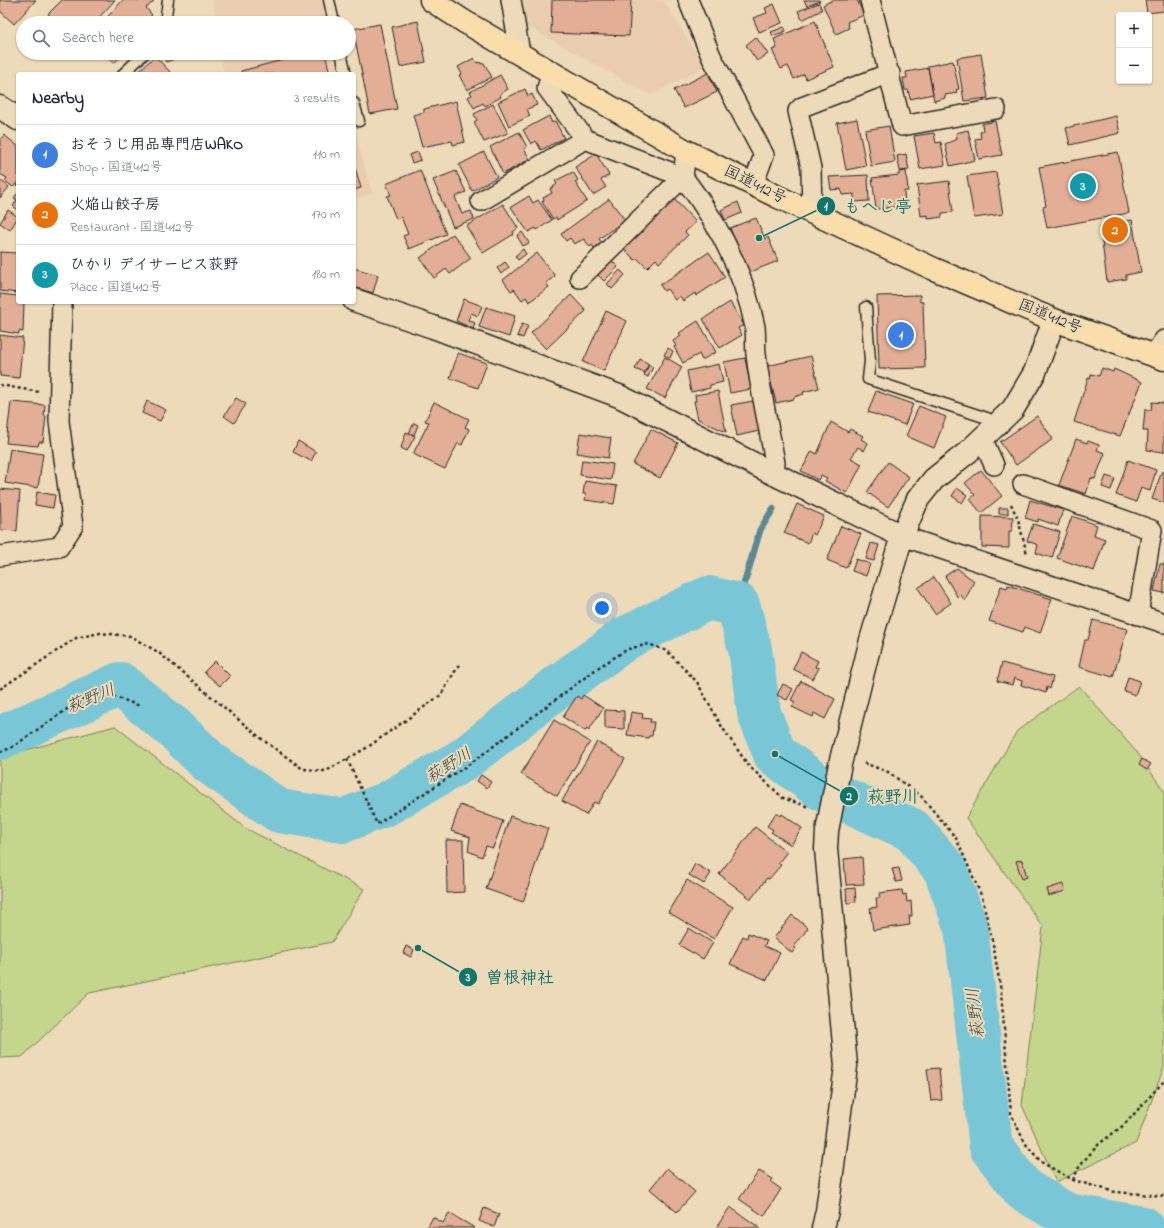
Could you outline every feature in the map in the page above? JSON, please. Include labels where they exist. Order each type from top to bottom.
[{"type":"highway","name":"国道412号","points":[[431,0],[686,151],[754,185],[934,269],[1054,320],[1160,352]]},
{"type":"street","points":[[511,0],[520,53]]},
{"type":"street","points":[[688,0],[711,56],[764,156],[754,185]]},
{"type":"street","points":[[870,0],[890,73],[903,133],[996,109]]},
{"type":"street","points":[[552,72],[547,88],[585,139],[683,177],[701,200],[725,240],[743,287],[755,328],[756,354],[775,463],[774,474]]},
{"type":"street","points":[[812,213],[810,168],[798,111],[802,107],[890,73]]},
{"type":"street","points":[[481,201],[585,139]]},
{"type":"street","points":[[580,278],[683,177],[686,151]]},
{"type":"street","points":[[356,301],[433,327],[620,396],[774,474],[902,536],[1155,618],[1152,530],[1023,484]]},
{"type":"street","points":[[0,556],[59,547],[73,526],[59,421],[62,304]]},
{"type":"street","points":[[823,1228],[828,1204],[846,1066],[826,849],[830,814],[871,640],[902,536],[918,499],[934,479],[1013,409],[1035,372],[1054,320]]},
{"type":"street","points":[[989,431],[994,465]]},
{"type":"lane","points":[[166,16],[168,0]]},
{"type":"lane","points":[[329,0],[332,16]]},
{"type":"lane","points":[[126,72],[138,60]]},
{"type":"lane","points":[[343,60],[346,72]]},
{"type":"lane","points":[[356,110],[359,121]]},
{"type":"lane","points":[[866,307],[870,361],[868,379],[987,418],[989,431]]},
{"type":"path","points":[[0,385],[60,395]]},
{"type":"path","points":[[1008,498],[1018,519],[1024,540],[1029,578]]},
{"type":"path","points":[[0,689],[76,638],[100,633],[130,636],[158,652],[263,740],[303,769],[326,771],[368,747],[441,695],[460,663]]},
{"type":"path","points":[[348,759],[377,824],[471,763],[600,667],[628,649],[649,644],[667,651],[697,682],[722,727],[748,765],[783,798],[830,814]]},
{"type":"path","points":[[0,752],[11,748],[89,694],[99,691],[140,706]]},
{"type":"path","points":[[842,759],[888,772],[921,796],[956,838],[982,896],[993,944],[1001,991],[1011,1114],[1025,1143],[1041,1162],[1073,1180],[1115,1192],[1164,1196]]},
{"type":"path","points":[[1073,1180],[1080,1165],[1099,1144],[1124,1125],[1164,1081]]},
{"type":"shaded area","points":[[213,0],[322,0],[325,16],[215,16]]},
{"type":"shaded area","points":[[518,0],[663,0],[705,67],[650,95],[523,24]]},
{"type":"shaded area","points":[[221,60],[335,60],[338,72],[224,72]]},
{"type":"shaded area","points":[[356,135],[372,194],[356,198]]},
{"type":"green space","points":[[1079,686],[1139,755],[1164,791],[1164,1067],[1136,1143],[1056,1182],[1022,1105],[1043,927],[966,818],[1017,731]]},
{"type":"green space","points":[[115,726],[245,828],[364,889],[332,942],[89,993],[22,1057],[0,1058],[0,757]]},
{"type":"building","points":[[0,0],[36,0],[21,16],[16,16],[16,22],[14,24],[0,11]]},
{"type":"building","points":[[62,0],[115,0],[100,16],[50,16],[48,14]]},
{"type":"building","points":[[123,0],[154,1],[146,8],[152,15],[151,16],[108,16]]},
{"type":"building","points":[[552,0],[631,0],[629,36],[551,33]]},
{"type":"building","points":[[804,0],[819,0],[820,1],[807,6]]},
{"type":"building","points":[[833,0],[857,0],[864,15],[847,22],[849,28],[836,34],[823,5]]},
{"type":"building","points":[[1145,0],[1164,0],[1164,11],[1147,12]]},
{"type":"building","points":[[819,3],[822,10],[802,20],[798,11]]},
{"type":"building","points":[[774,4],[782,23],[759,32],[753,18],[767,13],[765,8]]},
{"type":"building","points":[[418,21],[426,62],[400,67],[392,27]]},
{"type":"building","points":[[815,21],[834,67],[806,79],[804,74],[794,79],[788,66],[781,69],[772,50],[777,48],[774,39]]},
{"type":"building","points":[[380,24],[397,109],[370,114],[356,44],[356,28]]},
{"type":"building","points":[[784,27],[786,31],[773,36],[771,32]]},
{"type":"building","points":[[756,37],[768,54],[757,61],[746,45]]},
{"type":"building","points":[[981,54],[988,98],[964,101],[957,58]]},
{"type":"building","points":[[474,58],[477,63],[484,63],[492,77],[467,90],[459,75],[462,74],[458,67]]},
{"type":"building","points":[[151,60],[159,60],[170,72],[138,72]]},
{"type":"building","points":[[283,60],[327,60],[330,72],[241,72]]},
{"type":"building","points":[[953,61],[959,89],[956,90],[957,93],[945,95],[945,98],[934,101],[928,66]]},
{"type":"building","points":[[928,68],[933,94],[910,99],[908,90],[905,90],[903,78],[907,78],[906,72]]},
{"type":"building","points":[[708,73],[717,92],[684,108],[674,90]]},
{"type":"building","points":[[500,75],[508,89],[500,94],[501,97],[485,106],[483,103],[474,108],[468,97],[472,95],[470,92]]},
{"type":"building","points":[[525,89],[528,96],[532,94],[537,105],[527,109],[530,116],[509,126],[498,102]]},
{"type":"building","points":[[456,101],[465,142],[453,145],[452,141],[422,147],[413,115],[424,112],[424,109]]},
{"type":"building","points":[[493,104],[508,133],[484,142],[474,122],[477,120],[474,114]]},
{"type":"building","points":[[549,116],[552,123],[555,121],[564,138],[541,150],[536,141],[531,144],[523,130]]},
{"type":"building","points":[[1116,116],[1120,133],[1070,145],[1066,128]]},
{"type":"building","points":[[857,119],[866,166],[846,170],[837,123]]},
{"type":"building","points":[[995,121],[1002,155],[979,159],[975,139],[981,138],[980,132],[983,131],[982,124]]},
{"type":"building","points":[[889,126],[895,162],[871,166],[865,130]]},
{"type":"building","points":[[968,130],[975,160],[950,166],[945,144],[957,139],[956,133]]},
{"type":"building","points":[[519,132],[527,147],[524,149],[530,159],[503,174],[490,147]]},
{"type":"building","points":[[934,133],[936,143],[941,142],[945,165],[920,169],[914,136]]},
{"type":"building","points":[[4,135],[16,144],[16,184],[13,187],[5,181],[7,178],[0,174],[0,140]]},
{"type":"building","points":[[418,152],[421,160],[412,163],[409,155]]},
{"type":"building","points":[[484,152],[497,177],[472,191],[459,165]]},
{"type":"building","points":[[1118,152],[1129,213],[1047,228],[1043,207],[1046,206],[1039,167]]},
{"type":"building","points":[[596,154],[609,175],[601,180],[606,187],[593,195],[575,167]]},
{"type":"building","points":[[906,154],[909,170],[900,171],[897,156]]},
{"type":"building","points":[[420,170],[446,234],[409,249],[403,236],[408,234],[401,217],[396,219],[387,196],[391,195],[386,184]]},
{"type":"building","points":[[356,171],[361,188],[356,189]]},
{"type":"building","points":[[456,171],[466,192],[455,197],[462,214],[471,211],[474,219],[453,227],[433,180]]},
{"type":"building","points":[[906,171],[908,191],[904,191],[905,206],[876,209],[872,178],[899,175],[899,172]]},
{"type":"building","points":[[573,172],[578,180],[575,182],[587,201],[557,220],[556,217],[553,219],[542,202],[544,200],[543,198],[552,193],[550,189],[557,184],[555,181]]},
{"type":"building","points":[[996,172],[1003,214],[974,218],[967,176]]},
{"type":"building","points":[[868,175],[869,201],[854,202],[854,194],[842,195],[841,189],[831,190],[829,177]]},
{"type":"building","points":[[0,180],[9,187],[0,198]]},
{"type":"building","points":[[949,181],[953,212],[942,213],[942,217],[928,219],[928,215],[921,216],[917,185]]},
{"type":"building","points":[[529,196],[533,203],[538,200],[552,220],[537,230],[536,228],[528,232],[511,207]]},
{"type":"building","points":[[673,198],[696,222],[685,232],[688,235],[659,263],[656,259],[647,268],[637,258],[635,260],[623,248]]},
{"type":"building","points":[[609,199],[625,220],[599,239],[602,243],[594,248],[592,245],[590,247],[584,239],[574,244],[570,238],[566,241],[561,234]]},
{"type":"building","points":[[16,202],[16,208],[13,206]]},
{"type":"building","points":[[738,202],[742,213],[725,220],[721,210]]},
{"type":"building","points":[[503,204],[518,228],[513,232],[514,234],[483,253],[466,226]]},
{"type":"building","points":[[8,210],[16,216],[16,220],[10,230],[0,223]]},
{"type":"building","points":[[756,218],[765,239],[768,237],[778,261],[748,273],[730,228]]},
{"type":"building","points":[[1132,220],[1141,272],[1126,275],[1126,279],[1107,282],[1100,226]]},
{"type":"building","points":[[522,232],[529,243],[523,246],[517,236]]},
{"type":"building","points":[[453,234],[471,258],[450,274],[446,269],[434,278],[420,258]]},
{"type":"building","points":[[523,249],[526,254],[518,260],[515,256]]},
{"type":"building","points":[[0,252],[16,253],[16,293],[0,291]]},
{"type":"building","points":[[709,252],[725,277],[696,296],[695,293],[683,301],[680,296],[675,300],[667,289],[664,291],[660,285]]},
{"type":"building","points":[[537,253],[555,276],[546,283],[549,287],[529,302],[526,297],[522,300],[514,289],[511,291],[503,280]]},
{"type":"building","points":[[612,261],[618,267],[604,281],[598,275]]},
{"type":"building","points":[[505,262],[509,267],[501,274],[497,268]]},
{"type":"building","points":[[356,269],[378,275],[373,293],[356,288]]},
{"type":"building","points":[[620,270],[625,275],[612,289],[607,284]]},
{"type":"building","points":[[0,294],[16,296],[16,304],[24,304],[23,332],[19,331],[19,334],[0,331]]},
{"type":"building","points":[[571,295],[586,311],[546,349],[531,333]]},
{"type":"building","points":[[920,295],[920,302],[923,302],[925,368],[879,369],[877,296]]},
{"type":"building","points":[[464,299],[482,306],[478,316],[471,313],[468,320],[475,323],[473,329],[456,321]]},
{"type":"building","points":[[730,302],[744,325],[738,328],[742,335],[720,348],[703,319]]},
{"type":"building","points":[[486,307],[515,316],[509,337],[479,327]]},
{"type":"building","points":[[606,311],[627,321],[604,371],[583,362]]},
{"type":"building","points":[[698,321],[716,352],[702,360],[699,354],[683,363],[674,347],[676,346],[673,341],[681,336],[679,333]]},
{"type":"building","points":[[522,324],[528,326],[523,338],[517,336]]},
{"type":"building","points":[[0,335],[23,338],[19,378],[0,376]]},
{"type":"building","points":[[668,348],[673,351],[670,358],[664,355]]},
{"type":"building","points":[[458,353],[487,363],[478,388],[450,378]]},
{"type":"building","points":[[811,356],[819,388],[803,392],[804,394],[794,397],[794,399],[776,403],[767,366]]},
{"type":"building","points":[[665,357],[682,367],[665,398],[647,389]]},
{"type":"building","points":[[745,358],[751,389],[730,393],[724,362]]},
{"type":"building","points":[[640,359],[649,364],[644,373],[635,369]]},
{"type":"building","points":[[719,364],[723,382],[710,385],[710,388],[691,392],[687,371]]},
{"type":"building","points":[[649,365],[653,367],[648,377],[644,375]]},
{"type":"building","points":[[1102,368],[1113,372],[1114,369],[1142,382],[1120,436],[1074,422],[1088,378],[1090,379],[1091,374],[1099,376]]},
{"type":"building","points":[[718,391],[726,432],[698,419],[694,401],[696,401],[695,395]]},
{"type":"building","points":[[876,391],[913,404],[905,425],[868,412]]},
{"type":"building","points":[[236,398],[246,404],[234,423],[224,416]]},
{"type":"building","points":[[147,401],[166,410],[160,421],[142,413]]},
{"type":"building","points":[[753,401],[759,431],[737,436],[731,405]]},
{"type":"building","points":[[11,402],[45,405],[44,416],[46,416],[43,442],[39,442],[38,446],[6,443]]},
{"type":"building","points":[[434,402],[469,419],[465,427],[469,429],[462,445],[458,443],[445,469],[413,454],[429,422],[425,421]]},
{"type":"building","points":[[1152,402],[1164,403],[1164,452],[1147,450],[1148,431],[1143,431],[1145,410],[1151,410]]},
{"type":"building","points":[[919,406],[946,417],[934,448],[906,436]]},
{"type":"building","points":[[1037,416],[1053,439],[1016,465],[1000,442]]},
{"type":"building","points":[[831,422],[848,432],[850,429],[863,436],[861,439],[868,443],[864,451],[858,447],[851,458],[862,464],[847,493],[825,481],[827,478],[821,475],[818,480],[801,471],[812,451],[817,454]]},
{"type":"building","points":[[414,423],[418,425],[414,435],[409,433]]},
{"type":"building","points":[[651,429],[678,443],[660,478],[633,464]]},
{"type":"building","points":[[406,432],[415,436],[407,451],[401,448]]},
{"type":"building","points":[[580,433],[611,438],[608,458],[577,453]]},
{"type":"building","points":[[1076,439],[1099,445],[1097,450],[1105,453],[1095,479],[1091,478],[1086,494],[1059,485]]},
{"type":"building","points":[[298,441],[316,452],[311,461],[293,452]]},
{"type":"building","points":[[10,449],[43,454],[38,488],[5,483]]},
{"type":"building","points":[[582,460],[613,464],[611,480],[580,475]]},
{"type":"building","points":[[1128,460],[1156,470],[1150,491],[1141,488],[1136,502],[1116,495]]},
{"type":"building","points":[[888,462],[909,477],[888,507],[867,492]]},
{"type":"building","points":[[981,470],[1002,496],[981,513],[970,499],[975,495],[965,483]]},
{"type":"building","points":[[1162,471],[1164,472],[1164,503],[1152,499]]},
{"type":"building","points":[[1106,476],[1115,479],[1111,490],[1102,487]]},
{"type":"building","points":[[585,481],[617,486],[614,504],[585,500],[586,494],[583,494]]},
{"type":"building","points":[[957,488],[967,495],[962,503],[952,496]]},
{"type":"building","points":[[0,489],[20,491],[17,531],[1,530]]},
{"type":"building","points":[[37,492],[55,495],[53,508],[35,505]]},
{"type":"building","points":[[1030,500],[1063,510],[1058,526],[1038,519],[1038,522],[1025,518]]},
{"type":"building","points":[[797,504],[824,516],[815,535],[812,533],[808,543],[784,533]]},
{"type":"building","points":[[999,508],[1008,508],[1008,514],[999,514]]},
{"type":"building","points":[[982,516],[1013,517],[1012,531],[1009,531],[1009,548],[982,547]]},
{"type":"building","points":[[1072,516],[1097,525],[1094,535],[1105,539],[1094,571],[1057,558]]},
{"type":"building","points":[[1033,524],[1060,532],[1052,558],[1036,553],[1038,545],[1027,541]]},
{"type":"building","points":[[841,526],[861,534],[846,568],[827,560]]},
{"type":"building","points":[[871,543],[879,545],[874,561],[866,559]]},
{"type":"building","points":[[856,559],[870,564],[866,576],[852,571]]},
{"type":"building","points":[[1160,564],[1164,564],[1164,593],[1154,591]]},
{"type":"building","points":[[957,568],[974,581],[965,601],[961,595],[958,598],[945,576]]},
{"type":"building","points":[[934,577],[951,603],[935,614],[918,588]]},
{"type":"building","points":[[1008,585],[1052,599],[1040,633],[1025,627],[1023,632],[989,621],[1001,586],[1007,588]]},
{"type":"building","points":[[1093,620],[1127,629],[1113,677],[1079,667],[1085,640],[1088,640]]},
{"type":"building","points":[[801,652],[818,661],[815,667],[819,668],[813,679],[793,669]]},
{"type":"building","points":[[215,661],[230,676],[220,686],[204,672]]},
{"type":"building","points":[[1002,663],[1053,677],[1050,689],[1047,687],[1046,693],[1021,685],[1022,681],[1014,678],[1012,685],[997,681]]},
{"type":"building","points":[[1128,677],[1140,681],[1135,695],[1124,691]]},
{"type":"building","points":[[801,681],[835,699],[825,719],[814,713],[813,717],[792,707],[795,702],[791,700]]},
{"type":"building","points":[[783,684],[793,689],[787,700],[777,695]]},
{"type":"building","points":[[583,695],[603,708],[589,730],[587,728],[585,731],[563,717],[577,696],[581,699]]},
{"type":"building","points":[[605,710],[624,711],[624,729],[605,728]]},
{"type":"building","points":[[631,712],[643,714],[642,718],[651,719],[650,722],[654,722],[652,736],[649,736],[648,738],[627,735]]},
{"type":"building","points":[[554,720],[590,742],[557,796],[521,774]]},
{"type":"building","points":[[597,742],[625,759],[598,804],[594,802],[586,815],[562,801]]},
{"type":"building","points":[[1142,759],[1151,764],[1147,770],[1139,765]]},
{"type":"building","points":[[481,775],[491,782],[487,788],[477,781]]},
{"type":"building","points":[[460,805],[503,821],[493,848],[486,846],[482,857],[468,851],[470,837],[451,831]]},
{"type":"building","points":[[776,813],[781,816],[782,814],[802,828],[791,845],[771,832],[773,830],[767,826]]},
{"type":"building","points":[[510,816],[548,828],[523,902],[486,889]]},
{"type":"building","points":[[755,827],[787,852],[778,863],[781,865],[769,879],[767,878],[751,899],[719,874]]},
{"type":"building","points":[[446,840],[463,840],[464,892],[447,893]]},
{"type":"building","points":[[862,857],[864,884],[846,885],[844,859]]},
{"type":"building","points":[[1022,860],[1027,877],[1022,879],[1016,861]]},
{"type":"building","points":[[695,864],[711,873],[704,884],[689,875]]},
{"type":"building","points":[[899,868],[902,881],[896,882],[892,869]]},
{"type":"building","points":[[687,880],[733,907],[714,939],[668,912]]},
{"type":"building","points":[[1063,884],[1065,891],[1049,896],[1047,889]]},
{"type":"building","points":[[855,888],[856,902],[847,903],[846,889]]},
{"type":"building","points":[[902,890],[903,895],[906,894],[907,902],[911,901],[912,916],[909,916],[910,925],[873,930],[870,908],[877,907],[876,898],[880,898],[879,893]]},
{"type":"building","points":[[792,915],[808,928],[794,947],[796,948],[792,953],[774,938]]},
{"type":"building","points":[[689,928],[713,943],[703,959],[679,945]]},
{"type":"building","points":[[748,933],[767,941],[764,946],[780,953],[767,980],[730,964],[743,936],[747,938]]},
{"type":"building","points":[[406,946],[414,950],[411,957],[403,953]]},
{"type":"building","points":[[939,1068],[942,1100],[931,1101],[927,1069]]},
{"type":"building","points":[[667,1168],[695,1192],[677,1212],[650,1189]]},
{"type":"building","points":[[759,1171],[773,1179],[771,1182],[781,1189],[764,1216],[739,1199]]},
{"type":"building","points":[[730,1207],[760,1228],[716,1228]]},
{"type":"building","points":[[484,1208],[499,1214],[494,1227],[479,1221]]},
{"type":"building","points":[[449,1213],[475,1228],[427,1228],[433,1217],[443,1223]]},
{"type":"waterway","points":[[738,605],[760,530],[773,509]]},
{"type":"waterway","name":"萩野川","points":[[0,738],[120,684],[175,729],[209,762],[279,811],[343,821],[386,804],[463,760],[549,693],[626,638],[708,598],[738,605],[750,649],[759,713],[775,754],[822,789],[912,830],[945,869],[966,928],[991,1147],[1024,1190],[1067,1215],[1143,1228]]},
{"type":"place","name":"ひかり デイサービス荻野","points":[[1083,186]]},
{"type":"place","name":"火焔山餃子房","points":[[1115,230]]},
{"type":"place","name":"もへじ亭","points":[[759,238]]},
{"type":"place","name":"おそうじ用品専門店WAKO","points":[[901,335]]},
{"type":"place","name":"萩野川","points":[[775,754]]},
{"type":"place","name":"曽根神社","points":[[418,948]]}]
